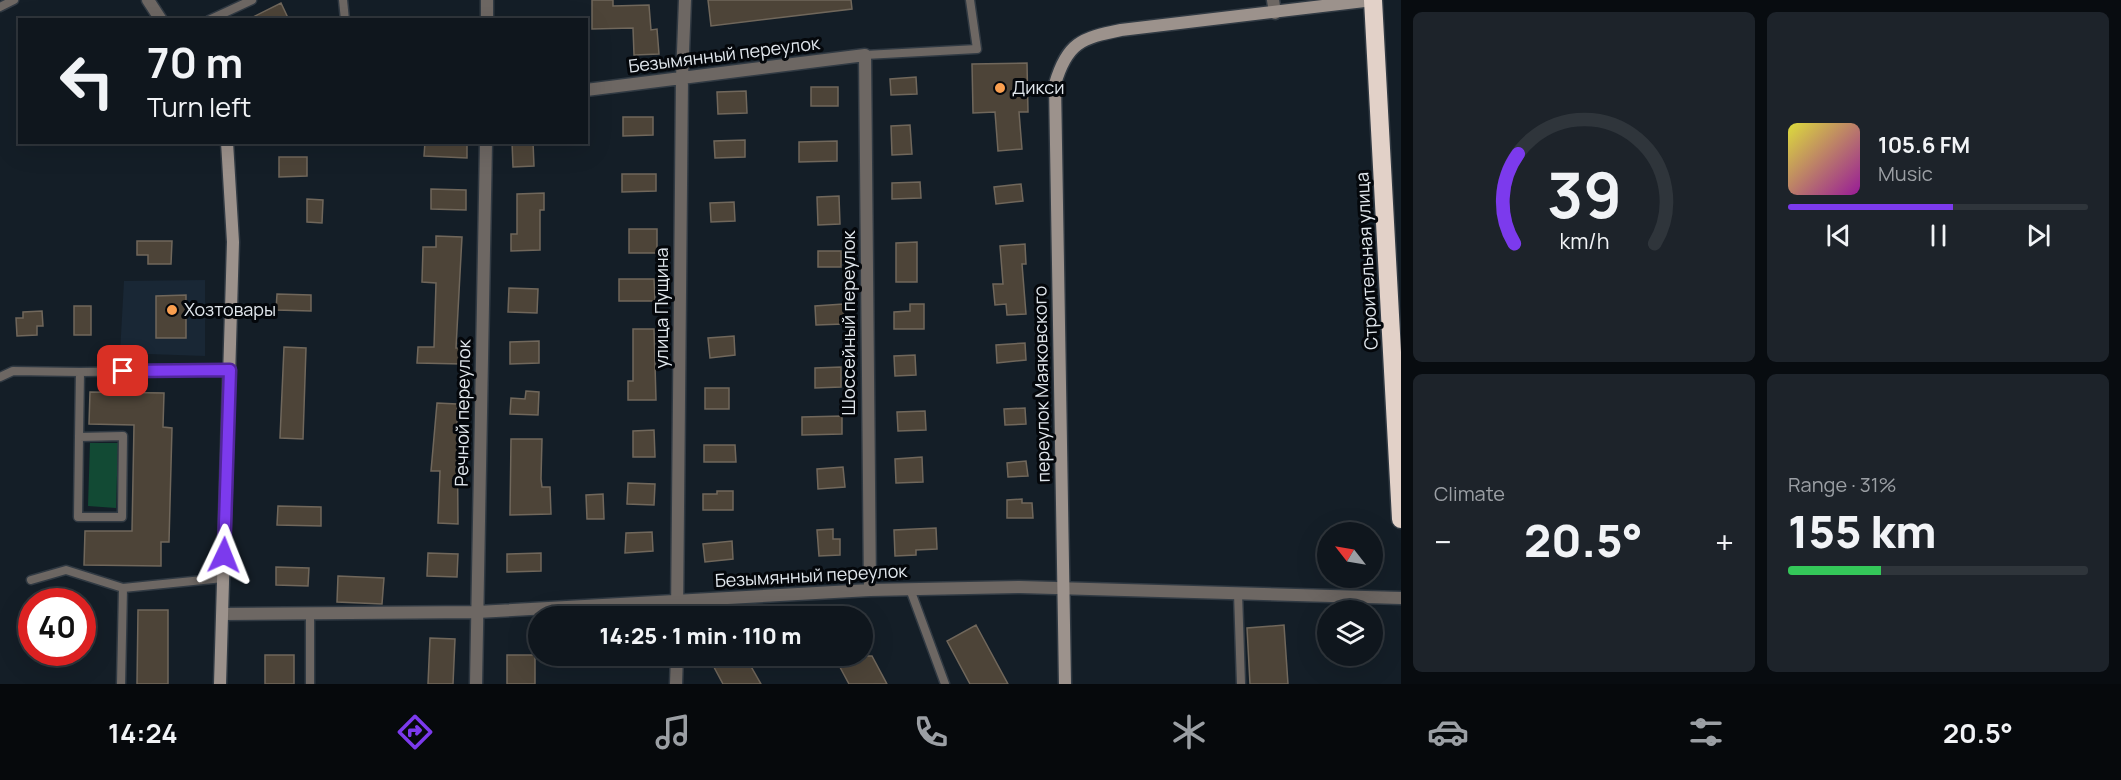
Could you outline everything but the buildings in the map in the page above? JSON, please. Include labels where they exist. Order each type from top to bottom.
[{"type":"highway","name":"Строительная улица","points":[[1373,0],[1401,519]]},
{"type":"street","points":[[148,0],[160,18]]},
{"type":"street","points":[[487,0],[487,18]]},
{"type":"street","name":"улица Пущина","points":[[678,606],[682,78],[685,0]]},
{"type":"street","points":[[1273,0],[1275,14],[1373,0]]},
{"type":"street","name":"переулок Маяковского","points":[[1065,684],[1055,84],[1061,63],[1072,47],[1089,36],[1120,30],[1275,14]]},
{"type":"street","name":"Безымянный переулок","points":[[588,90],[865,56]]},
{"type":"street","name":"Шоссейный переулок","points":[[865,56],[870,590]]},
{"type":"street","points":[[220,684],[232,242],[226,144]]},
{"type":"street","name":"Речной переулок","points":[[476,684],[486,144]]},
{"type":"street","name":"Безымянный переулок","points":[[223,614],[477,612],[910,589],[1062,587],[1401,598]]},
{"type":"street","points":[[676,684],[677,666]]},
{"type":"lane","points":[[0,7],[14,0]]},
{"type":"lane","points":[[213,18],[252,0]]},
{"type":"lane","points":[[343,0],[345,18]]},
{"type":"lane","points":[[865,56],[977,49],[970,0]]},
{"type":"lane","points":[[0,377],[13,371],[230,370]]},
{"type":"lane","points":[[79,437],[123,436],[122,516],[78,517],[79,437],[80,372]]},
{"type":"lane","points":[[31,580],[66,570],[123,588],[223,578]]},
{"type":"lane","points":[[121,684],[123,588]]},
{"type":"lane","points":[[910,589],[945,684]]},
{"type":"lane","points":[[1238,593],[1241,684]]},
{"type":"lane","points":[[310,612],[310,684]]},
{"type":"shaded area","points":[[205,280],[205,356],[120,353],[124,281]]},
{"type":"green space","points":[[90,443],[118,443],[116,508],[88,506]]},
{"type":"place","name":"Дикси","points":[[1000,88]]},
{"type":"place","name":"Хозтовары","points":[[172,310]]},
{"type":"route","points":[[123,371],[230,370],[224,555]]}]
